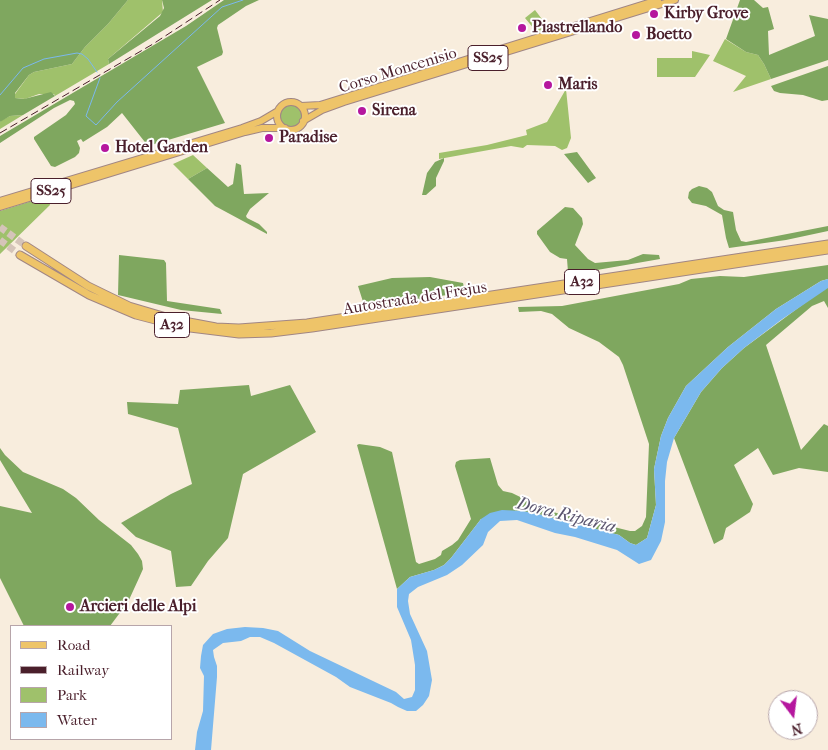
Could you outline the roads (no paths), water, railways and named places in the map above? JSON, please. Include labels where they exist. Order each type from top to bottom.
[{"type":"highway","name":"Autostrada del Frejus","points":[[26,246],[88,286],[129,306],[173,320],[209,326],[239,328],[307,324],[828,244]]},
{"type":"highway","name":"Autostrada del Frejus","points":[[20,254],[89,296],[136,315],[182,328],[239,334],[312,328],[828,250]]},
{"type":"main road","name":"Corso Moncenisio","points":[[301,106],[320,105],[658,0]]},
{"type":"main road","name":"Corso Moncenisio","points":[[303,121],[322,110],[344,102],[675,0]]},
{"type":"main road","name":"SS25","points":[[0,207],[254,127],[287,102],[296,103],[301,106]]},
{"type":"main road","points":[[301,106],[304,112],[303,121]]},
{"type":"main road","points":[[278,110],[278,123],[285,128]]},
{"type":"main road","name":"SS25","points":[[0,201],[254,127],[293,129],[301,125],[303,121]]},
{"type":"water","points":[[828,279],[828,288],[744,348],[722,368],[701,392],[674,438],[667,462],[665,522],[661,541],[651,560],[639,564],[617,550],[575,537],[555,533],[517,520],[500,521],[488,532],[483,545],[462,565],[447,575],[418,587],[409,594],[410,614],[427,651],[432,680],[429,696],[416,711],[407,711],[350,687],[336,677],[274,643],[260,637],[250,637],[241,641],[223,643],[213,650],[217,666],[217,677],[211,750],[195,750],[197,732],[203,711],[204,676],[200,668],[201,656],[203,645],[213,634],[227,629],[245,627],[278,631],[310,651],[396,692],[404,699],[412,697],[415,690],[415,665],[411,640],[397,607],[397,589],[410,577],[444,565],[481,519],[490,513],[502,510],[538,514],[619,535],[636,545],[647,538],[656,505],[654,469],[661,436],[668,418],[686,386],[728,347],[776,309],[821,281]]},
{"type":"waterway","points":[[100,78],[86,116],[96,125],[117,102],[222,7],[243,0]]},
{"type":"waterway","points":[[0,95],[23,68],[44,59],[77,53],[82,54],[97,72]]},
{"type":"tunnel","points":[[0,227],[26,246]]},
{"type":"tunnel","points":[[0,240],[20,255]]},
{"type":"railway","points":[[0,133],[153,44],[220,0]]},
{"type":"place","name":"Kirby Grove","points":[[654,14]]},
{"type":"place","name":"Piastrellando","points":[[522,28]]},
{"type":"place","name":"Boetto","points":[[636,35]]},
{"type":"place","name":"Maris","points":[[548,85]]},
{"type":"place","name":"Sirena","points":[[362,111]]},
{"type":"place","name":"Paradise","points":[[269,138]]},
{"type":"place","name":"Hotel Garden","points":[[105,148]]},
{"type":"place","name":"Arcieri delle Alpi","points":[[70,607]]},
{"type":"water label","name":"Dora Riparia","points":[[566,516]]}]
